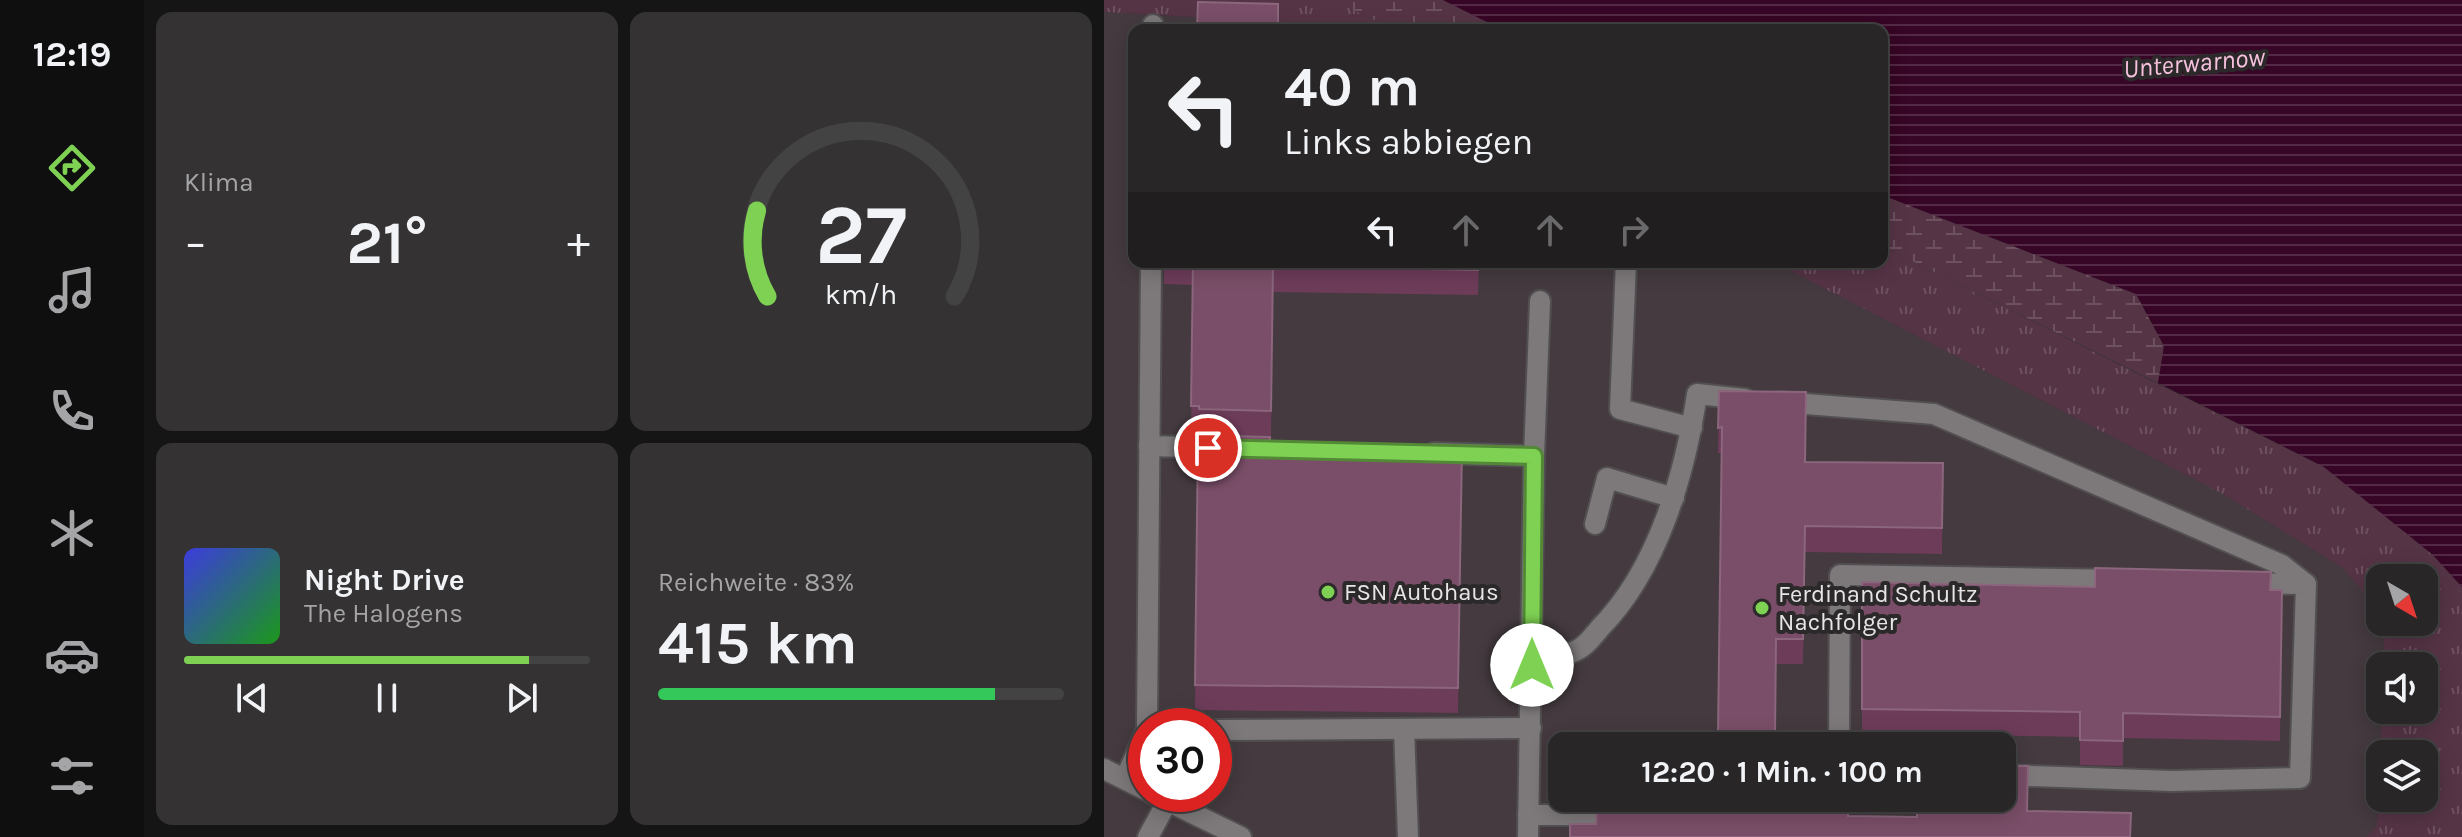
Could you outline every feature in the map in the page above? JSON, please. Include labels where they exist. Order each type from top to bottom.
[{"type":"street","points":[[1147,708],[1151,268]]},
{"type":"street","points":[[1626,268],[1620,409],[1692,428]]},
{"type":"street","points":[[1528,837],[1534,456],[1540,301]]},
{"type":"street","points":[[1532,665],[1580,649],[1609,620],[1637,582],[1674,498],[1692,428],[1697,394],[1934,414],[2282,565],[2306,584]]},
{"type":"street","points":[[1149,446],[1241,448]]},
{"type":"street","points":[[1410,453],[1534,456]]},
{"type":"street","points":[[1595,524],[1607,478],[1674,498]]},
{"type":"street","points":[[1839,732],[1840,575],[2135,581]]},
{"type":"street","points":[[2228,583],[2306,584]]},
{"type":"street","points":[[2016,775],[2172,781],[2300,778],[2306,584]]},
{"type":"street","points":[[1232,730],[1531,728]]},
{"type":"street","points":[[1404,729],[1408,837]]},
{"type":"street","points":[[1104,769],[1128,781]]},
{"type":"street","points":[[1125,779],[1128,772]]},
{"type":"street","points":[[1148,837],[1156,812]]},
{"type":"street","points":[[1189,812],[1241,837]]},
{"type":"street","points":[[1701,815],[1733,815],[1736,812]]},
{"type":"street","points":[[1528,815],[1638,815]]},
{"type":"shaded area","points":[[1104,12],[1287,24],[1128,24],[1128,268],[1785,268],[2221,493],[2343,568],[2366,594],[2366,636],[2383,636],[2384,652],[2366,652],[2366,724],[2381,724],[2381,740],[2366,740],[2366,812],[2378,812],[2377,826],[2366,837],[1104,837]]},
{"type":"green space","points":[[1104,0],[1333,0],[1383,24],[1287,24],[1104,12]]},
{"type":"green space","points":[[1333,0],[1443,0],[1491,24],[1383,24]]},
{"type":"green space","points":[[1888,197],[2136,294],[2164,346],[2158,383],[1888,249]]},
{"type":"green space","points":[[1888,249],[2324,467],[2433,555],[2462,587],[2462,837],[2366,837],[2377,826],[2378,812],[2438,812],[2438,740],[2381,740],[2381,724],[2438,724],[2438,652],[2384,652],[2383,636],[2438,636],[2438,564],[2366,564],[2366,595],[2343,568],[2221,493],[1785,268],[1888,268]]},
{"type":"water","name":"Unterwarnow","points":[[1443,0],[2462,0],[2462,587],[2433,555],[2324,467],[2158,383],[2164,346],[2136,294],[1888,197],[1888,24],[1491,24]]},
{"type":"building","points":[[1198,2],[1278,4],[1278,24],[1197,24]]},
{"type":"building","points":[[1193,268],[1273,268],[1271,411],[1199,409],[1199,406],[1191,406]]},
{"type":"building","points":[[1376,268],[1478,268],[1478,270]]},
{"type":"building","name":"Ferdinand Schultz Nachfolger","points":[[1719,391],[1806,392],[1805,462],[1943,463],[1942,528],[1805,526],[1803,639],[1776,639],[1775,732],[1718,732],[1722,427],[1718,428]]},
{"type":"building","name":"FSN Autohaus","points":[[1198,435],[1270,437],[1270,446],[1462,448],[1458,688],[1195,685]]},
{"type":"building","points":[[2095,568],[2271,572],[2270,590],[2282,590],[2280,717],[2123,713],[2123,741],[2080,740],[2080,712],[1862,709],[1862,582],[2095,587]]},
{"type":"building","points":[[2016,766],[2028,766],[2027,811],[2131,813],[2130,837],[1570,837],[1570,824],[1596,824],[1597,812],[1848,812],[1848,816],[1917,817],[1917,812],[2016,812]]},
{"type":"place","name":"FSN Autohaus","points":[[1328,592]]},
{"type":"place","name":"Ferdinand Schultz Nachfolger","points":[[1762,608]]},
{"type":"route","points":[[1208,448],[1534,456],[1532,665]]}]
